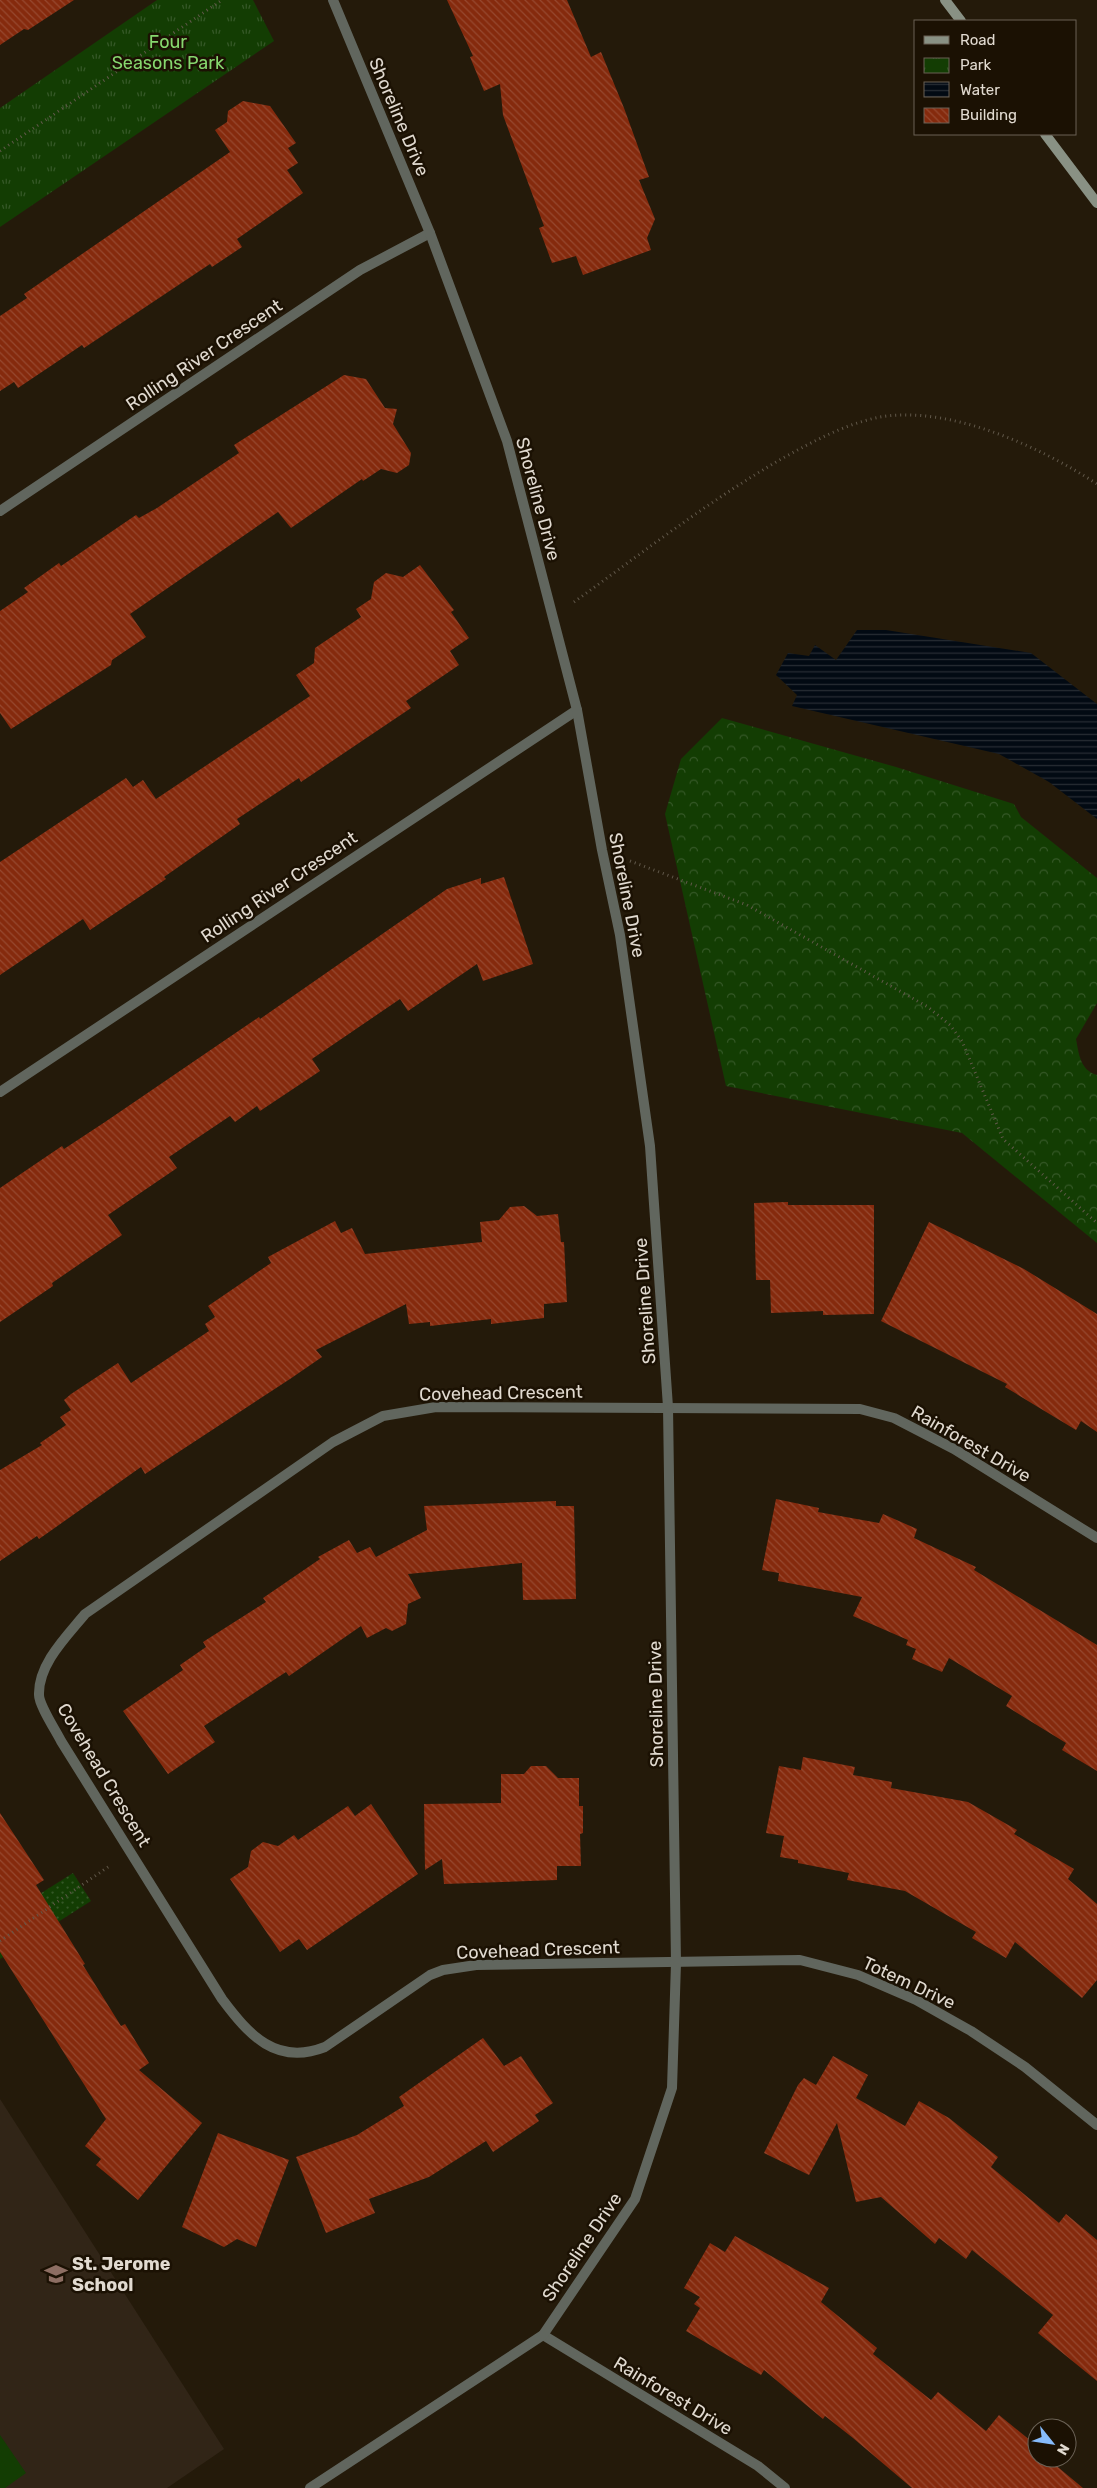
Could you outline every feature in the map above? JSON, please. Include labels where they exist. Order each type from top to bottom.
[{"type":"main road","points":[[945,0],[960,20]]},
{"type":"main road","points":[[1046,135],[1097,203]]},
{"type":"street","name":"Shoreline Drive","points":[[310,2488],[543,2335],[635,2199],[672,2088],[676,1963],[668,1407],[650,1146],[620,935],[602,850],[577,710],[507,441],[430,233],[333,0]]},
{"type":"street","name":"Rolling River Crescent","points":[[0,511],[360,270],[430,233]]},
{"type":"street","name":"Rolling River Crescent","points":[[0,1092],[577,710]]},
{"type":"street","name":"Covehead Crescent","points":[[668,1407],[436,1407],[383,1416],[333,1442],[85,1614],[44,1670],[39,1696],[61,1741],[234,2015],[261,2043],[286,2052],[310,2053],[325,2046],[430,1975],[443,1970],[476,1965],[676,1963]]},
{"type":"street","name":"Rainforest Drive","points":[[668,1407],[860,1409],[894,1418],[954,1449],[1097,1538]]},
{"type":"street","name":"Totem Drive","points":[[676,1963],[800,1960],[858,1975],[916,2000],[971,2031],[1025,2067],[1097,2125]]},
{"type":"street","name":"Rainforest Drive","points":[[543,2335],[758,2466],[784,2488]]},
{"type":"path","points":[[0,151],[222,0]]},
{"type":"path","points":[[553,618],[688,520],[759,472],[812,442],[848,425],[881,417],[930,416],[1008,437],[1053,458],[1097,484]]},
{"type":"path","points":[[602,850],[747,905],[928,1008],[950,1025],[962,1041],[1003,1139],[1097,1223]]},
{"type":"path","points":[[0,1941],[131,1852]]},
{"type":"shaded area","name":"St. Jerome School","points":[[0,2099],[224,2449],[167,2488],[0,2488]]},
{"type":"green space","name":"Four Seasons Park","points":[[157,0],[253,0],[274,41],[0,227],[0,108]]},
{"type":"green space","points":[[722,718],[896,767],[1014,804],[1021,817],[1097,878],[1097,1003],[1076,1039],[1081,1061],[1091,1073],[1097,1075],[1097,1243],[962,1133],[726,1086],[665,814],[681,759]]},
{"type":"green space","points":[[73,1873],[91,1901],[0,1959],[0,1919]]},
{"type":"green space","points":[[0,2435],[26,2473],[5,2488],[0,2488]]},
{"type":"water","points":[[857,630],[886,630],[1031,653],[1097,704],[1097,819],[1049,782],[999,754],[792,706],[797,695],[776,675],[788,653],[809,656],[815,645],[836,660]]},
{"type":"building","points":[[0,0],[74,0],[28,30],[24,29],[0,45]]},
{"type":"building","points":[[447,0],[567,0],[591,57],[601,52],[649,177],[639,180],[655,219],[647,238],[651,250],[583,275],[576,256],[552,263],[539,228],[544,226],[503,115],[500,84],[484,91],[470,57],[473,56]]},
{"type":"building","points":[[243,101],[270,106],[296,143],[288,148],[298,163],[287,170],[303,193],[237,239],[242,247],[212,267],[210,264],[84,348],[82,345],[18,388],[14,382],[0,391],[0,316],[27,298],[24,294],[230,152],[215,130],[227,122],[228,111]]},
{"type":"building","points":[[344,375],[366,379],[385,408],[397,409],[393,424],[411,453],[409,465],[397,473],[381,469],[363,481],[362,479],[291,528],[278,512],[130,614],[146,637],[112,660],[111,665],[11,729],[0,713],[0,611],[28,592],[24,588],[59,563],[61,566],[136,515],[139,518],[157,508],[239,453],[234,445]]},
{"type":"building","points":[[420,565],[454,610],[451,612],[469,638],[450,651],[459,665],[406,701],[411,708],[301,782],[299,778],[237,819],[240,824],[164,877],[166,879],[90,930],[83,919],[0,975],[0,862],[126,778],[133,787],[143,780],[156,799],[310,696],[296,675],[314,663],[315,648],[361,617],[356,609],[371,599],[374,582],[386,573],[403,577]]},
{"type":"building","points":[[504,877],[533,964],[483,981],[477,964],[408,1011],[400,999],[312,1059],[320,1071],[260,1111],[257,1106],[235,1122],[230,1116],[169,1157],[177,1168],[108,1215],[122,1235],[52,1283],[53,1286],[0,1322],[0,1188],[62,1146],[64,1149],[105,1122],[259,1017],[260,1019],[447,889],[481,878],[481,884]]},
{"type":"building","points":[[788,1202],[788,1205],[874,1205],[874,1314],[823,1315],[823,1311],[771,1313],[770,1280],[756,1280],[754,1203]]},
{"type":"building","points":[[524,1206],[537,1216],[558,1214],[561,1242],[564,1242],[567,1302],[544,1304],[544,1318],[491,1324],[491,1319],[430,1326],[430,1322],[409,1324],[406,1304],[316,1350],[322,1357],[290,1379],[145,1474],[141,1467],[39,1539],[37,1536],[0,1561],[0,1470],[42,1445],[40,1443],[66,1425],[60,1417],[71,1410],[64,1400],[71,1394],[118,1363],[131,1383],[209,1331],[205,1324],[215,1317],[208,1306],[271,1263],[268,1257],[335,1221],[341,1233],[352,1228],[365,1254],[482,1242],[480,1222],[499,1220],[510,1207]]},
{"type":"building","points":[[929,1222],[1024,1269],[1097,1314],[1097,1432],[1081,1421],[1076,1430],[1005,1387],[1007,1384],[881,1321]]},
{"type":"building","points":[[776,1499],[819,1508],[818,1512],[879,1523],[883,1514],[917,1529],[914,1538],[976,1567],[974,1570],[1097,1645],[1097,1771],[1062,1750],[1066,1743],[1006,1706],[1012,1696],[949,1658],[942,1672],[912,1659],[916,1649],[906,1645],[908,1640],[853,1616],[862,1597],[778,1581],[779,1573],[762,1570]]},
{"type":"building","points":[[556,1501],[556,1506],[574,1506],[576,1599],[523,1600],[522,1563],[408,1574],[421,1598],[408,1604],[406,1624],[392,1631],[386,1628],[367,1638],[361,1626],[289,1676],[286,1672],[204,1726],[215,1742],[168,1774],[123,1711],[183,1670],[180,1665],[206,1647],[203,1642],[266,1602],[263,1598],[320,1559],[318,1557],[349,1540],[357,1553],[370,1547],[376,1557],[427,1530],[424,1506]]},
{"type":"building","points":[[803,1757],[855,1767],[853,1775],[892,1782],[891,1788],[968,1802],[1017,1830],[1014,1834],[1074,1869],[1068,1879],[1097,1904],[1097,1980],[1082,1998],[1015,1942],[1006,1958],[972,1938],[976,1932],[905,1891],[847,1880],[849,1873],[798,1863],[798,1860],[780,1857],[784,1836],[766,1833],[779,1766],[801,1770]]},
{"type":"building","points":[[531,1766],[546,1766],[558,1778],[579,1778],[579,1806],[583,1806],[583,1833],[580,1834],[581,1866],[557,1866],[557,1880],[444,1884],[442,1859],[425,1870],[424,1804],[501,1803],[501,1774],[524,1774]]},
{"type":"building","points":[[371,1804],[418,1874],[307,1950],[299,1939],[280,1952],[230,1879],[248,1867],[251,1851],[263,1842],[278,1846],[294,1835],[298,1840],[348,1806],[355,1816]]},
{"type":"building","points":[[0,1813],[44,1880],[36,1885],[85,1964],[83,1965],[121,2026],[125,2024],[149,2063],[139,2070],[202,2123],[138,2200],[96,2165],[101,2159],[85,2146],[106,2119],[0,1952]]},
{"type":"building","points":[[483,2038],[504,2066],[521,2056],[553,2103],[535,2115],[539,2121],[493,2152],[486,2141],[429,2177],[369,2199],[375,2213],[326,2233],[296,2157],[357,2135],[404,2106],[399,2097]]},
{"type":"building","points":[[833,2056],[868,2075],[856,2098],[905,2126],[919,2101],[949,2118],[998,2157],[991,2167],[1059,2223],[1066,2214],[1097,2240],[1097,2381],[1038,2333],[1053,2315],[972,2250],[966,2259],[939,2238],[935,2244],[881,2197],[856,2202],[837,2123],[809,2175],[764,2153],[798,2085],[804,2078],[816,2085]]},
{"type":"building","points":[[218,2133],[289,2160],[256,2247],[237,2239],[224,2247],[182,2227]]},
{"type":"building","points":[[735,2236],[829,2288],[821,2302],[877,2348],[873,2354],[931,2400],[938,2392],[986,2431],[999,2415],[1027,2438],[1027,2468],[1059,2468],[1083,2488],[912,2488],[853,2438],[825,2416],[823,2419],[764,2370],[761,2375],[686,2331],[700,2308],[694,2304],[700,2297],[684,2288],[710,2243],[725,2252]]},
{"type":"place","name":"St. Jerome School","points":[[56,2274]]}]
